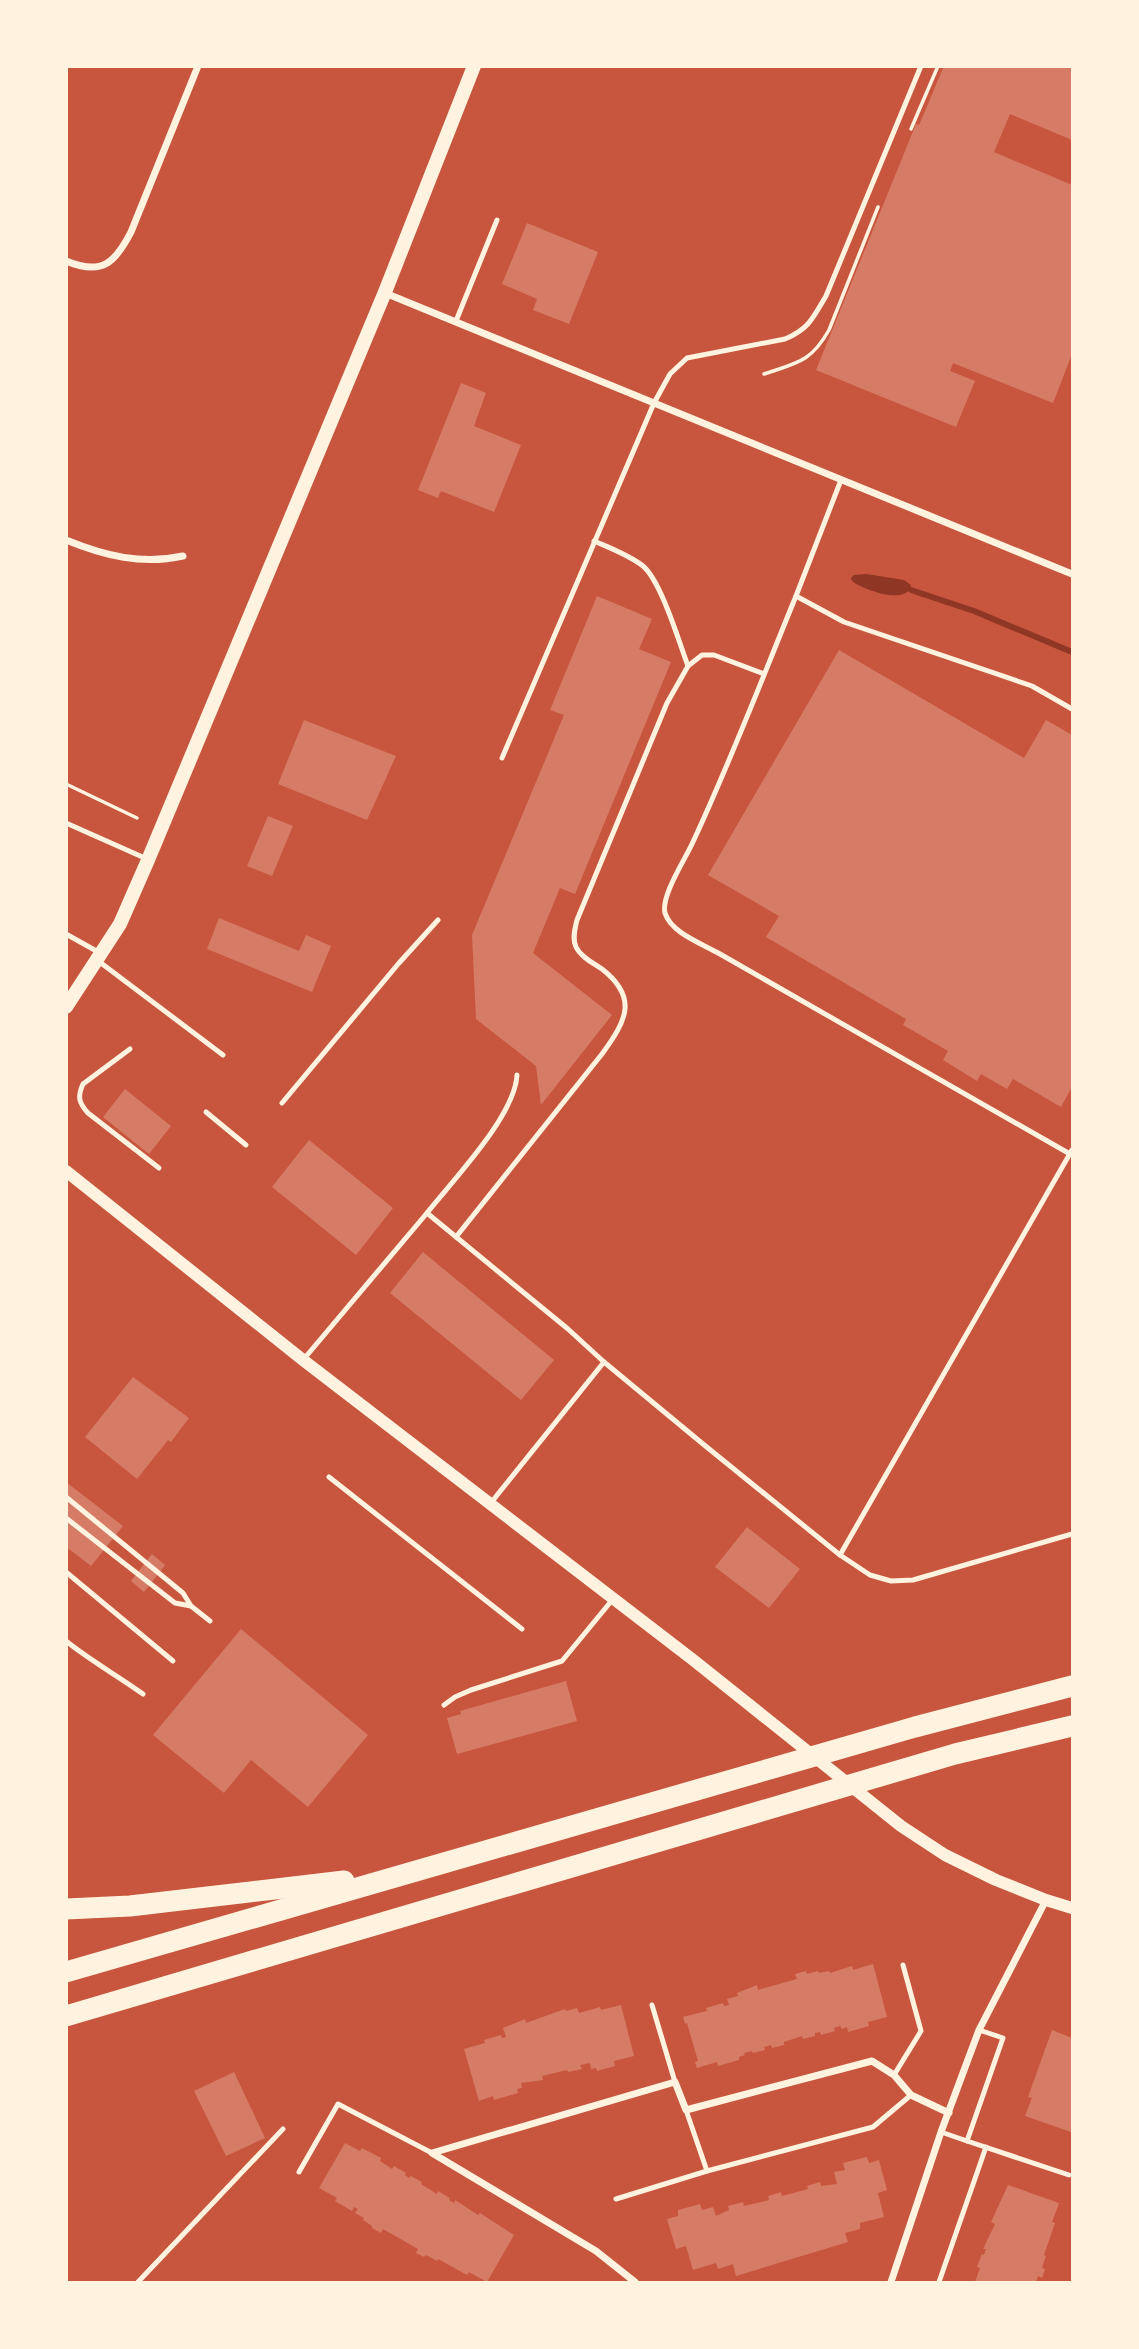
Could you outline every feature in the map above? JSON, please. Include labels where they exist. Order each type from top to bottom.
[{"type":"highway","points":[[66,1972],[915,1727],[1073,1686]]},
{"type":"highway","points":[[66,2016],[955,1754],[1073,1726]]},
{"type":"highway","points":[[66,1909],[144,1905],[412,1872]]},
{"type":"main road","points":[[66,1007],[120,924],[148,860],[385,292],[474,66]]},
{"type":"street","points":[[66,261],[91,268],[115,260],[131,232],[198,66]]},
{"type":"street","points":[[385,292],[1073,574]]},
{"type":"street","points":[[66,540],[90,550],[125,559],[164,560],[183,556]]},
{"type":"street","points":[[66,1171],[303,1360],[901,1826],[945,1855],[996,1880],[1073,1908]]},
{"type":"street","points":[[891,2283],[941,2132],[979,2030],[1046,1900]]},
{"type":"street","points":[[432,2154],[675,2082],[686,2110],[872,2061],[894,2075],[911,2095],[948,2113]]},
{"type":"street","points":[[432,2154],[596,2250],[635,2283]]},
{"type":"lane","points":[[502,758],[654,403],[670,374],[687,358],[785,338],[799,333],[811,322],[826,296],[921,66]]},
{"type":"lane","points":[[456,321],[498,220]]},
{"type":"lane","points":[[840,1555],[1071,1152],[682,933],[669,922],[664,910],[666,897],[694,840],[764,674],[841,480]]},
{"type":"lane","points":[[594,541],[645,567],[655,580],[688,666]]},
{"type":"lane","points":[[796,596],[845,622],[1032,686],[1073,709]]},
{"type":"lane","points":[[456,1237],[603,1054],[625,1017],[624,994],[604,971],[576,947],[574,935],[577,920],[662,716],[688,666],[702,655],[714,655],[764,674]]},
{"type":"lane","points":[[66,823],[148,860]]},
{"type":"lane","points":[[282,1103],[399,963],[439,920]]},
{"type":"lane","points":[[66,934],[223,1055]]},
{"type":"lane","points":[[130,1049],[83,1084],[79,1102],[88,1113],[159,1168]]},
{"type":"lane","points":[[303,1360],[427,1213],[499,1122],[516,1089],[517,1075]]},
{"type":"lane","points":[[206,1112],[246,1145]]},
{"type":"lane","points":[[427,1213],[840,1555],[870,1575],[891,1581],[913,1580],[1073,1535]]},
{"type":"lane","points":[[490,1504],[604,1362]]},
{"type":"lane","points":[[329,1477],[522,1629]]},
{"type":"lane","points":[[66,1497],[183,1593],[191,1606],[210,1621]]},
{"type":"lane","points":[[66,1518],[176,1603],[191,1606]]},
{"type":"lane","points":[[66,1572],[173,1661]]},
{"type":"lane","points":[[444,1705],[471,1689],[562,1661],[613,1599]]},
{"type":"lane","points":[[66,1642],[143,1694]]},
{"type":"lane","points":[[894,2075],[920,2031],[903,1965]]},
{"type":"lane","points":[[652,2005],[675,2082]]},
{"type":"lane","points":[[967,2141],[1003,2038],[979,2030]]},
{"type":"lane","points":[[616,2199],[707,2171],[873,2127],[911,2095]]},
{"type":"lane","points":[[299,2172],[338,2104],[432,2154]]},
{"type":"lane","points":[[686,2110],[707,2171]]},
{"type":"lane","points":[[138,2283],[283,2129]]},
{"type":"lane","points":[[941,2132],[1069,2175]]},
{"type":"lane","points":[[939,2283],[986,2147]]},
{"type":"path","points":[[66,784],[137,818]]},
{"type":"shaded area","points":[[866,574],[904,580],[911,585],[908,591],[894,595],[875,592],[852,581],[854,575]]},
{"type":"building","points":[[944,66],[1072,66],[1072,140],[1010,114],[994,152],[1072,185],[1072,354],[1053,403],[953,363],[950,371],[975,381],[956,427],[816,370],[916,124],[919,125]]},
{"type":"building","points":[[527,223],[598,252],[569,324],[533,310],[537,299],[502,284]]},
{"type":"building","points":[[461,383],[486,393],[474,426],[521,445],[494,512],[441,491],[438,498],[418,490]]},
{"type":"building","points":[[597,596],[652,619],[639,649],[671,662],[575,894],[560,888],[533,953],[612,1015],[541,1105],[536,1066],[476,1019],[472,935],[564,715],[550,710]]},
{"type":"building","points":[[839,650],[1024,758],[1046,720],[1072,735],[1072,1087],[1061,1107],[1013,1079],[1007,1089],[981,1074],[977,1081],[943,1060],[948,1051],[903,1025],[906,1019],[766,937],[779,916],[708,875]]},
{"type":"building","points":[[304,720],[396,756],[367,820],[278,784]]},
{"type":"building","points":[[268,816],[293,826],[272,876],[247,866]]},
{"type":"building","points":[[219,918],[299,951],[306,935],[331,946],[312,992],[207,949]]},
{"type":"building","points":[[125,1089],[171,1126],[149,1154],[103,1117]]},
{"type":"building","points":[[309,1140],[393,1208],[356,1255],[272,1187]]},
{"type":"building","points":[[423,1252],[554,1360],[521,1400],[390,1293]]},
{"type":"building","points":[[133,1377],[189,1418],[137,1479],[85,1437]]},
{"type":"building","points":[[66,1482],[123,1526],[91,1566],[69,1549],[66,1552]]},
{"type":"building","points":[[747,1527],[800,1569],[769,1608],[715,1567]]},
{"type":"building","points":[[152,1554],[165,1565],[144,1592],[131,1581]]},
{"type":"building","points":[[241,1629],[368,1735],[308,1807],[251,1760],[224,1793],[153,1735]]},
{"type":"building","points":[[566,1681],[577,1721],[457,1754],[447,1718],[461,1714],[460,1711]]},
{"type":"building","points":[[873,1964],[887,2017],[868,2022],[869,2026],[848,2032],[847,2027],[842,2029],[840,2026],[834,2028],[835,2031],[821,2035],[820,2032],[815,2033],[815,2036],[803,2039],[802,2036],[784,2042],[784,2045],[772,2048],[771,2045],[764,2047],[765,2050],[744,2053],[739,2060],[718,2066],[717,2062],[697,2068],[695,2062],[698,2061],[683,2017],[707,2011],[706,2008],[723,2003],[724,2006],[729,2005],[727,1999],[757,1985],[758,1990],[797,1979],[795,1974],[806,1971],[807,1974],[818,1971],[830,1973],[852,1966],[853,1970]]},
{"type":"building","points":[[621,2005],[634,2056],[614,2061],[615,2066],[597,2071],[596,2068],[591,2069],[590,2063],[580,2065],[582,2069],[542,2076],[543,2080],[521,2083],[522,2088],[517,2089],[518,2093],[479,2101],[464,2049],[501,2035],[502,2038],[506,2037],[503,2028],[525,2019],[526,2023],[565,2009],[577,2008],[579,2013]]},
{"type":"building","points":[[1052,2030],[1072,2038],[1071,2132],[1025,2116],[1032,2098],[1028,2097]]},
{"type":"building","points":[[234,2072],[265,2138],[226,2156],[194,2091]]},
{"type":"building","points":[[345,2143],[381,2158],[380,2161],[392,2169],[394,2166],[409,2178],[411,2176],[437,2194],[438,2191],[478,2215],[480,2213],[514,2235],[487,2282],[469,2272],[467,2275],[438,2259],[437,2261],[416,2253],[418,2249],[383,2229],[381,2233],[372,2228],[364,2218],[355,2213],[358,2209],[354,2207],[352,2211],[319,2188]]},
{"type":"building","points":[[867,2157],[869,2163],[879,2160],[887,2190],[878,2193],[884,2217],[860,2223],[860,2229],[845,2233],[848,2242],[736,2276],[733,2264],[718,2269],[716,2263],[693,2270],[686,2246],[676,2249],[667,2219],[678,2216],[678,2210],[700,2204],[702,2210],[713,2207],[716,2216],[729,2210],[728,2206],[743,2202],[744,2206],[769,2200],[768,2196],[781,2192],[782,2196],[808,2189],[807,2186],[820,2182],[821,2186],[837,2184],[834,2172],[845,2170],[843,2163]]},
{"type":"building","points":[[1008,2185],[1059,2203],[1044,2255],[1046,2256],[1042,2268],[1045,2269],[1042,2278],[1038,2276],[1036,2282],[975,2282],[980,2268],[977,2267],[986,2249],[983,2249],[995,2224],[991,2222]]},
{"type":"waterway","points":[[911,590],[974,611],[1072,652]]}]
